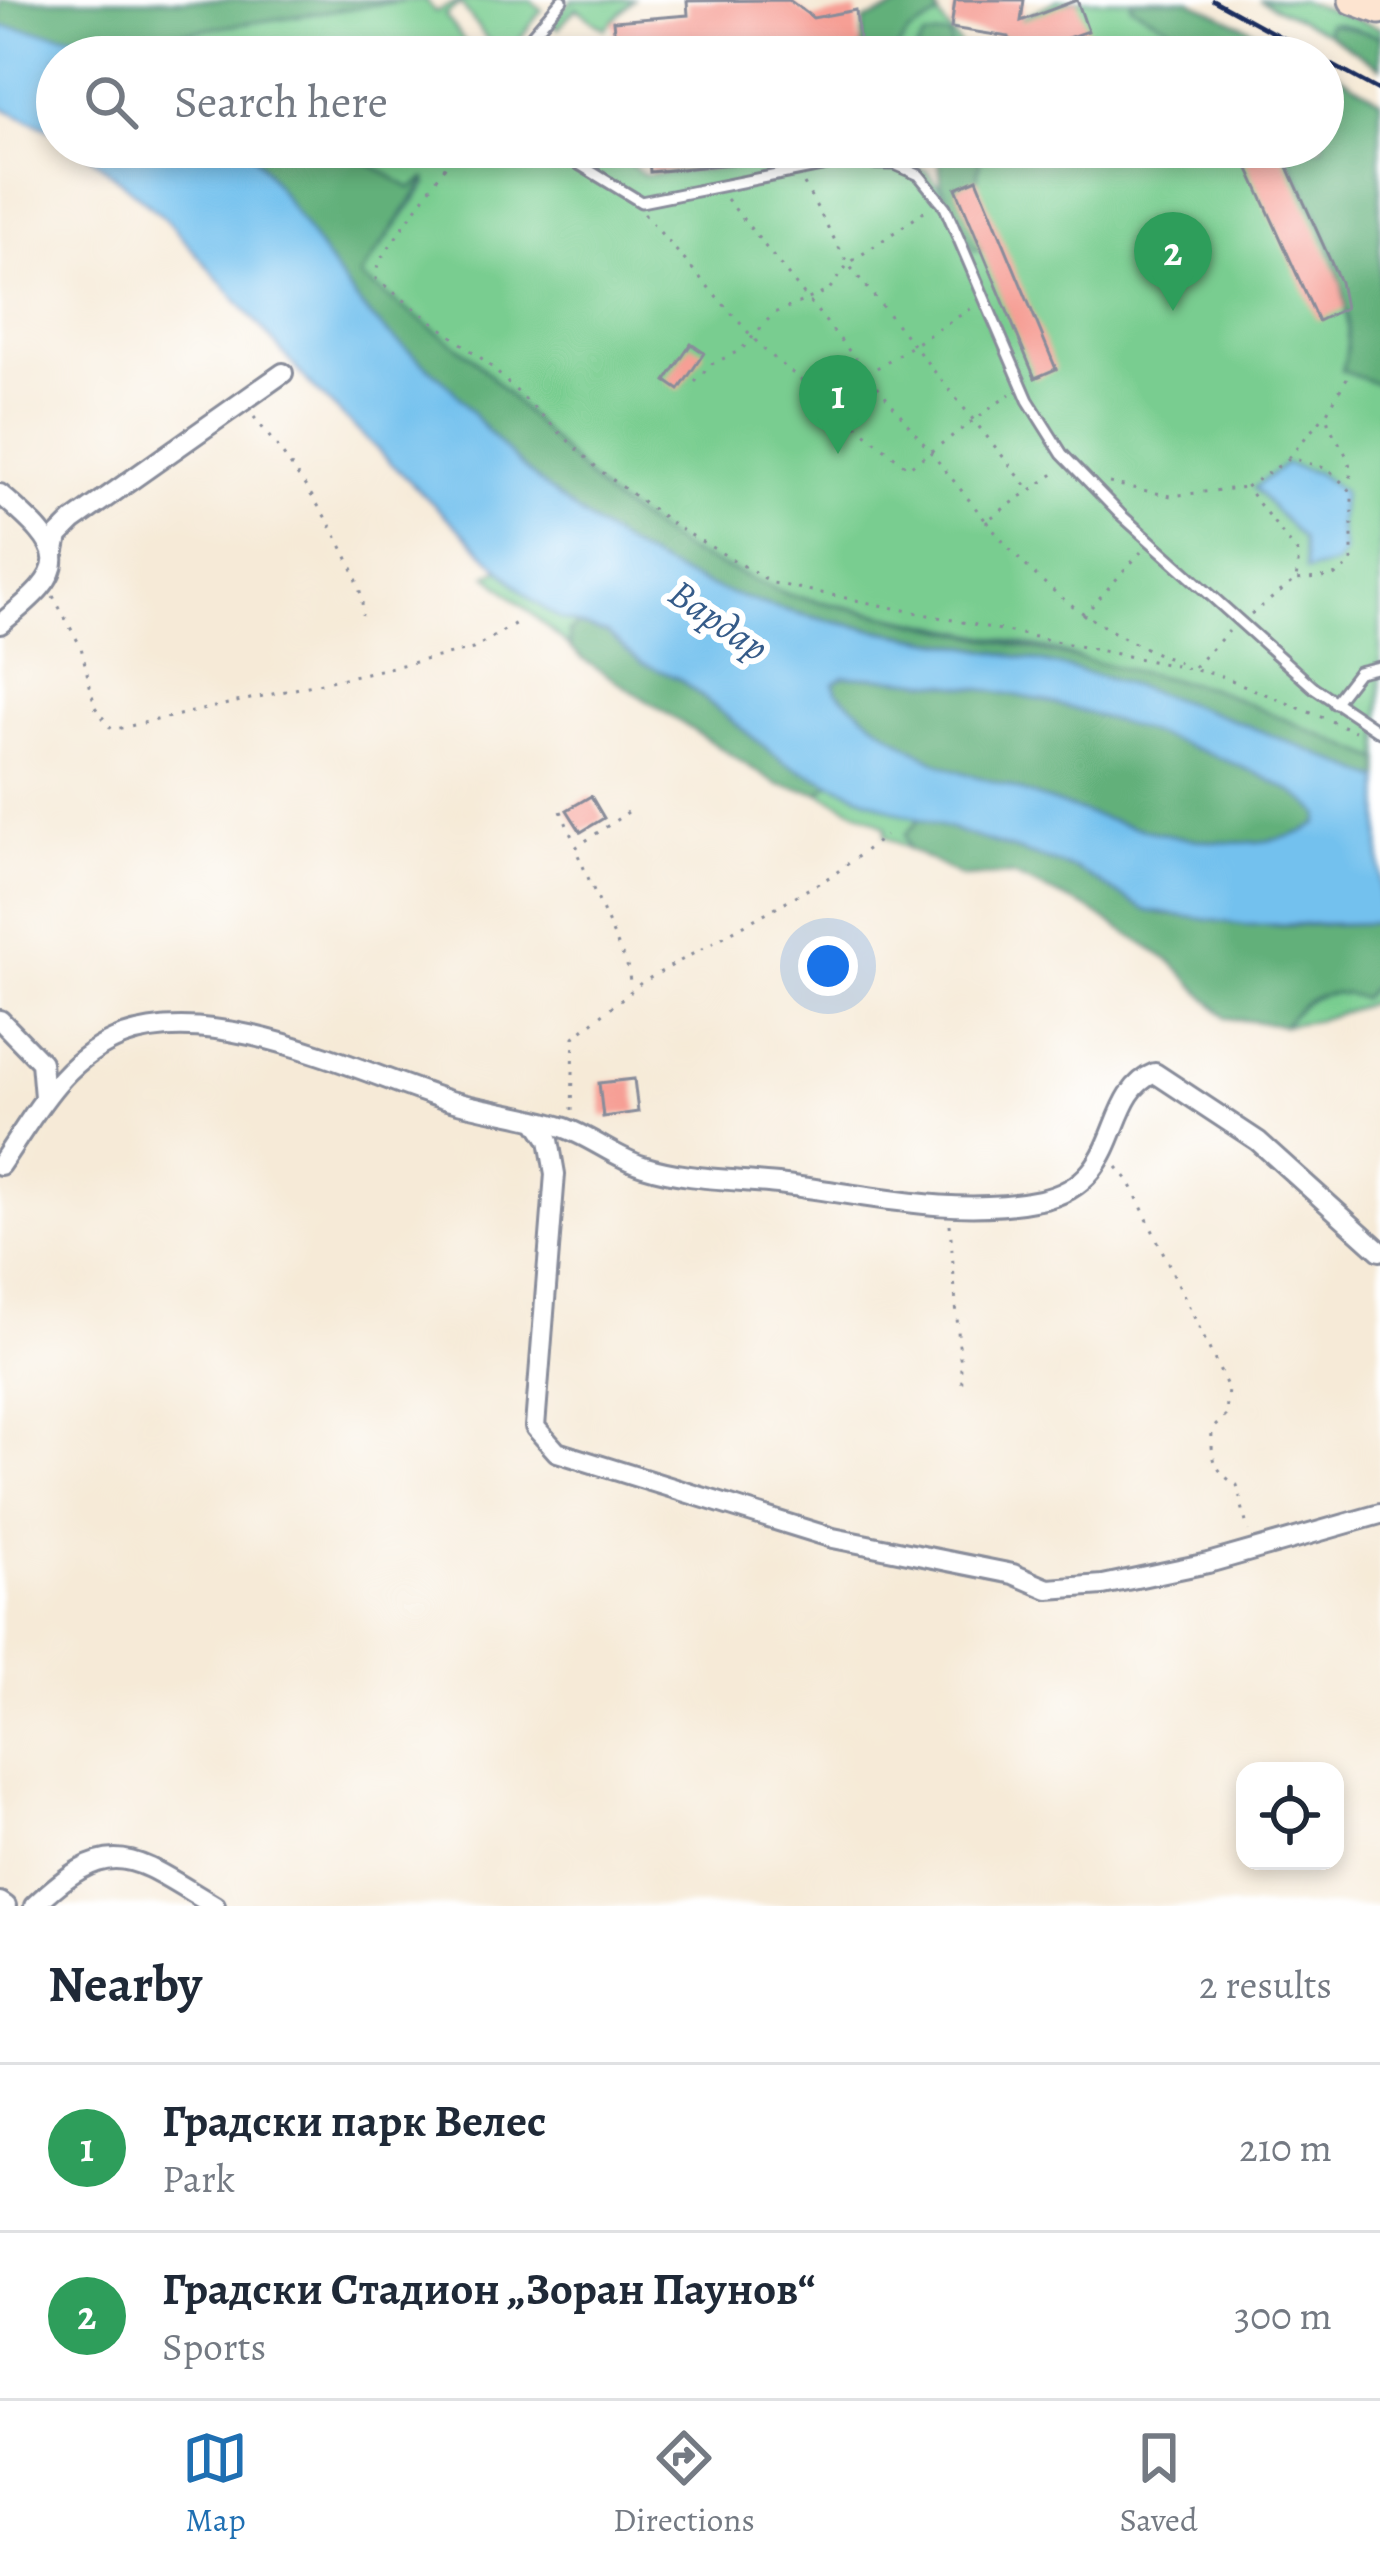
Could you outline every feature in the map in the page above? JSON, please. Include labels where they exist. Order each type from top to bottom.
[{"type":"main road","points":[[1353,0],[1380,10]]},
{"type":"street","points":[[0,623],[45,584],[58,536],[73,521],[283,374]]},
{"type":"street","points":[[0,494],[55,551]]},
{"type":"street","points":[[0,1020],[41,1062],[44,1097]]},
{"type":"street","points":[[0,1165],[44,1097],[81,1059],[123,1036],[201,1028],[263,1040],[461,1104],[569,1130],[611,1154],[677,1175],[948,1205],[1043,1200],[1098,1170],[1137,1085],[1159,1074],[1258,1141],[1380,1251]]},
{"type":"street","points":[[537,1122],[549,1139],[555,1174],[535,1427],[557,1452],[833,1538],[1013,1574],[1048,1589],[1103,1585],[1252,1552],[1380,1514]]},
{"type":"street","points":[[34,1906],[84,1864],[109,1857],[141,1864],[215,1906]]},
{"type":"lane","points":[[531,36],[562,0]]},
{"type":"lane","points":[[583,168],[631,199],[651,202],[791,168]]},
{"type":"lane","points":[[903,168],[919,175],[941,201],[1022,386],[1070,463],[1240,623],[1334,703],[1380,732]]},
{"type":"lane","points":[[1334,703],[1358,672],[1380,667]]},
{"type":"path","points":[[444,168],[378,263],[376,279],[485,361],[598,469],[677,527],[787,589],[1237,680],[1362,733]]},
{"type":"path","points":[[797,168],[848,264],[1030,491]]},
{"type":"path","points":[[715,184],[1032,574],[1082,617],[1193,669]]},
{"type":"path","points":[[631,199],[752,335],[908,468],[1022,386]]},
{"type":"path","points":[[695,382],[780,308],[828,291],[848,264],[941,201]]},
{"type":"path","points":[[824,401],[986,298]]},
{"type":"path","points":[[986,520],[1070,463],[1113,484],[1151,494],[1199,495],[1246,487],[1288,459],[1326,414],[1347,378]]},
{"type":"path","points":[[240,402],[336,538],[360,586],[362,615]]},
{"type":"path","points":[[1193,669],[1240,623],[1296,580],[1332,577],[1352,564],[1350,459],[1334,438],[1326,414]]},
{"type":"path","points":[[1288,459],[1321,465],[1349,485]]},
{"type":"path","points":[[1246,487],[1295,546],[1296,580]]},
{"type":"path","points":[[1082,617],[1150,542]]},
{"type":"path","points":[[45,584],[74,628],[94,706],[112,730],[473,649],[521,620]]},
{"type":"path","points":[[561,811],[628,968],[631,990]]},
{"type":"path","points":[[575,845],[628,812]]},
{"type":"path","points":[[569,1130],[574,1037],[631,990],[833,875],[885,836]]},
{"type":"path","points":[[1098,1170],[1117,1167],[1129,1180],[1228,1388],[1226,1416],[1212,1429],[1211,1455],[1220,1475],[1237,1485],[1252,1552]]},
{"type":"path","points":[[948,1205],[962,1384]]},
{"type":"green space","points":[[0,0],[407,0],[160,36],[47,36],[0,26]]},
{"type":"green space","points":[[399,0],[426,0],[435,12],[462,0],[531,0],[542,10],[522,36],[484,36],[460,3],[445,15],[460,36],[158,36]]},
{"type":"green space","points":[[572,0],[633,0],[605,29],[576,8],[558,29],[550,23]]},
{"type":"green space","points":[[1058,0],[1163,0],[1213,36],[1000,36],[1015,21]]},
{"type":"green space","points":[[1132,0],[1188,0],[1265,36],[1186,36],[1131,6]]},
{"type":"green space","points":[[1259,0],[1300,0],[1380,28],[1380,36],[1336,23],[1326,26],[1327,33]]},
{"type":"green space","points":[[934,1],[939,16],[907,36],[863,36],[864,21],[912,2]]},
{"type":"green space","points":[[939,16],[953,36],[907,36],[908,34]]},
{"type":"green space","points":[[1329,23],[1380,36],[1380,67],[1344,44],[1344,36],[1327,33]]},
{"type":"green space","points":[[1344,77],[1380,100],[1380,385],[1342,371],[1347,313],[1322,228],[1295,168],[1344,168]]},
{"type":"green space","points":[[263,168],[377,168],[410,188],[427,178],[360,277],[472,357],[608,498],[686,551],[789,595],[1211,688],[1380,760],[1380,780],[1254,729],[1124,685],[1036,661],[786,610],[689,578],[643,555],[545,486],[509,454],[445,382],[378,324]]},
{"type":"green space","points":[[377,168],[635,168],[644,175],[728,168],[918,168],[928,172],[953,205],[947,168],[1295,168],[1341,284],[1347,313],[1343,371],[1380,385],[1380,760],[1058,651],[789,595],[686,551],[608,498],[472,357],[359,277],[427,184],[425,179],[410,188]]},
{"type":"green space","points":[[940,168],[979,168],[982,249],[973,250],[941,185]]},
{"type":"green space","points":[[500,569],[533,601],[578,625],[569,631],[571,648],[487,575]]},
{"type":"green space","points":[[578,625],[607,633],[643,663],[679,679],[785,763],[831,783],[819,793],[778,785],[584,660],[571,648],[569,631]]},
{"type":"green space","points":[[844,676],[988,690],[1099,716],[1233,763],[1304,799],[1321,816],[1318,824],[1285,837],[1248,843],[1166,834],[1083,812],[934,761],[883,729],[836,691],[834,683]]},
{"type":"green space","points":[[831,783],[920,819],[905,835],[909,849],[885,836],[886,828],[878,822],[819,793]]},
{"type":"green space","points":[[920,819],[1076,869],[1159,914],[1281,926],[1380,923],[1380,979],[1362,998],[1318,996],[1283,1025],[1226,1018],[1172,962],[1087,908],[1012,875],[962,877],[909,849],[905,835]]},
{"type":"green space","points":[[1380,979],[1380,1000],[1315,1021],[1283,1025],[1317,996],[1337,993],[1362,998]]},
{"type":"water","points":[[0,26],[72,36],[36,36],[36,123],[0,107]]},
{"type":"water","name":"Вардар","points":[[105,168],[263,168],[368,314],[445,382],[509,454],[603,530],[689,578],[786,611],[1037,661],[1125,684],[1254,728],[1380,780],[1380,923],[1245,925],[1147,911],[1076,869],[900,813],[785,763],[680,679],[642,663],[607,633],[560,619],[533,601],[312,386],[166,219]],"holes":[[[844,676],[940,683],[1061,706],[1189,746],[1304,800],[1320,816],[1318,824],[1285,837],[1248,843],[1208,841],[1123,824],[934,761],[871,720],[836,691],[834,683]]]},
{"type":"water","points":[[1285,464],[1317,473],[1343,492],[1339,525],[1344,553],[1336,564],[1306,571],[1302,539],[1254,488]]},
{"type":"building","points":[[789,0],[813,18],[856,10],[859,36],[615,36],[613,21],[688,15],[687,1]]},
{"type":"building","points":[[955,0],[1024,0],[1021,21],[1077,0],[1088,31],[1073,36],[1003,36],[951,28]]},
{"type":"building","points":[[1249,168],[1288,168],[1340,282],[1345,308],[1318,321]]},
{"type":"building","points":[[977,179],[1056,369],[1035,378],[956,188]]},
{"type":"building","points":[[691,344],[704,353],[679,390],[666,381]]},
{"type":"building","points":[[591,796],[604,818],[581,832],[567,810]]},
{"type":"building","points":[[634,1079],[638,1112],[603,1117],[599,1083]]},
{"type":"railway","points":[[1213,0],[1279,36]]},
{"type":"railway","points":[[1344,71],[1380,91]]},
{"type":"place","name":"Градски Стадион „Зоран Паунов“","points":[[1173,311]]},
{"type":"place","name":"Градски парк Велес","points":[[838,454]]}]
